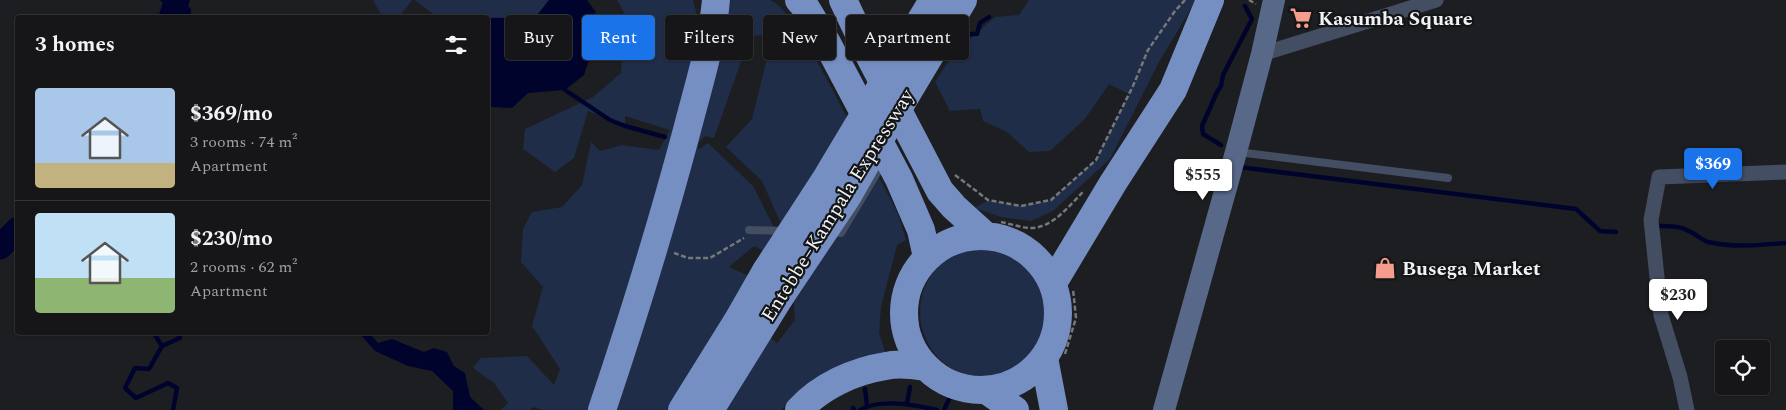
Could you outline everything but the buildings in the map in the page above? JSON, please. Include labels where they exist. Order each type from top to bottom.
[{"type":"highway","points":[[602,410],[632,320],[678,162],[714,26],[716,0]]},
{"type":"highway","points":[[799,0],[806,8],[827,43],[899,179],[921,230],[927,257]]},
{"type":"highway","points":[[843,0],[868,53],[940,192],[954,207],[990,228],[1004,239],[1022,247],[1063,285]]},
{"type":"highway","name":"Entebbe–Kampala Expressway","points":[[682,410],[766,271],[827,177],[933,0]]},
{"type":"highway","name":"Entebbe–Kampala Expressway","points":[[710,410],[780,297],[847,197],[963,0]]},
{"type":"highway","points":[[1054,410],[1055,335],[1063,285],[1112,183],[1173,90],[1210,0]]},
{"type":"highway","points":[[990,228],[954,240],[940,247],[927,257],[916,270],[908,286],[903,320],[907,337],[914,353],[925,367],[953,385],[969,389],[986,390],[1002,387],[1018,380],[1054,357]]},
{"type":"highway","points":[[799,410],[811,397],[847,376],[887,365],[925,367]]},
{"type":"highway","points":[[986,390],[1015,410]]},
{"type":"street","points":[[1164,410],[1236,152],[1274,0]]},
{"type":"street","points":[[1262,54],[1436,0]]},
{"type":"street","points":[[1687,410],[1680,377],[1661,315],[1651,227],[1659,177],[1786,172]]},
{"type":"lane","points":[[1236,152],[1448,178]]},
{"type":"lane","points":[[816,231],[841,233],[887,157]]},
{"type":"lane","points":[[749,230],[806,231]]},
{"type":"path","points":[[956,175],[988,200],[1021,206],[1051,200],[1096,160],[1135,82],[1148,50],[1184,0]]},
{"type":"path","points":[[990,228],[1032,228],[1040,226],[1062,212],[1083,192]]},
{"type":"path","points":[[656,240],[678,255],[688,258],[710,258],[744,239],[749,230]]},
{"type":"path","points":[[1054,357],[1076,318],[1063,285]]},
{"type":"shaded area","points":[[160,0],[182,0],[191,9],[191,15],[174,15]]},
{"type":"shaded area","points":[[373,0],[412,0],[401,15],[381,15]]},
{"type":"shaded area","points":[[415,0],[549,0],[537,15],[505,15],[505,18],[490,18],[490,15],[434,15]]},
{"type":"shaded area","points":[[549,0],[587,0],[596,12],[593,15],[582,15],[582,60],[589,60],[584,75],[565,90],[528,93],[512,108],[492,107],[490,104],[490,18],[505,18],[505,60],[572,60],[572,15],[537,15]]},
{"type":"shaded area","points":[[617,0],[693,0],[697,15],[665,15],[665,60],[696,60],[679,130],[592,410],[544,410],[533,407],[530,410],[501,410],[508,403],[494,383],[473,368],[481,358],[527,356],[554,385],[560,369],[532,326],[543,287],[521,262],[523,229],[532,212],[562,207],[582,185],[591,142],[600,151],[622,145],[659,150],[670,130],[625,116],[625,126],[588,111],[574,158],[555,172],[523,149],[525,129],[593,97],[621,73],[622,60],[655,60],[655,15],[625,15]]},
{"type":"shaded area","points":[[731,0],[770,0],[779,6],[787,15],[763,15],[763,35],[753,36],[753,15],[727,15]]},
{"type":"shaded area","points":[[1029,0],[1196,0],[1159,62],[1110,159],[1053,211],[1031,221],[1001,217],[975,208],[988,200],[1021,206],[1051,200],[1096,160],[1129,94],[1109,84],[1085,119],[1050,151],[1029,152],[1007,132],[983,121],[980,109],[950,111],[935,82],[949,60],[969,60],[969,40],[995,17],[1019,15]]},
{"type":"shaded area","points":[[715,60],[742,60],[714,138],[705,136],[699,142],[698,150],[708,143],[753,186],[777,233],[766,252],[754,246],[729,267],[751,277],[691,369],[667,410],[612,410],[696,134]]},
{"type":"shaded area","points":[[767,60],[816,60],[848,119],[782,226],[762,181],[726,147],[752,119]]},
{"type":"shaded area","points":[[878,175],[898,214],[906,240],[897,245],[881,307],[879,333],[887,358],[862,360],[832,370],[812,383],[781,410],[720,410],[768,336],[777,343],[795,320],[794,303],[792,300],[834,236],[844,235]]},
{"type":"shaded area","points":[[986,246],[1011,251],[1022,257],[1032,266],[1041,276],[1047,287],[1052,312],[1047,337],[1041,348],[1032,358],[1022,367],[1011,373],[986,378],[961,373],[950,367],[940,358],[931,348],[925,337],[920,312],[925,287],[931,276],[940,266],[950,257],[961,251]]},
{"type":"shaded area","points":[[361,335],[371,335],[378,343],[392,339],[424,352],[434,348],[447,352],[454,366],[465,373],[470,397],[484,410],[453,410],[453,391],[432,371],[408,366],[375,351]]},
{"type":"waterway","points":[[172,15],[177,0]]},
{"type":"waterway","points":[[1221,145],[1203,134],[1202,126],[1221,86],[1223,75],[1252,19],[1245,6]]},
{"type":"waterway","points":[[969,34],[977,34],[980,23],[989,17]]},
{"type":"waterway","points":[[565,90],[610,120],[665,137]]},
{"type":"waterway","points":[[1239,167],[1576,209],[1600,231],[1616,232]]},
{"type":"waterway","points":[[1653,226],[1682,228],[1706,241],[1718,244],[1747,246],[1786,243]]},
{"type":"waterway","points":[[0,247],[15,232]]},
{"type":"waterway","points":[[155,335],[162,346]]},
{"type":"waterway","points":[[173,410],[177,388],[168,383],[136,398],[125,388],[135,368],[149,369],[162,346],[180,338],[178,335]]},
{"type":"waterway","points":[[907,403],[910,387]]},
{"type":"waterway","points":[[865,389],[867,406]]},
{"type":"waterway","points":[[944,410],[950,397]]},
{"type":"waterway","points":[[860,410],[868,406],[887,403],[937,410]]},
{"type":"place","name":"Kasumba Square","points":[[1301,18]]},
{"type":"place","name":"Busega Market","points":[[1385,268]]}]
